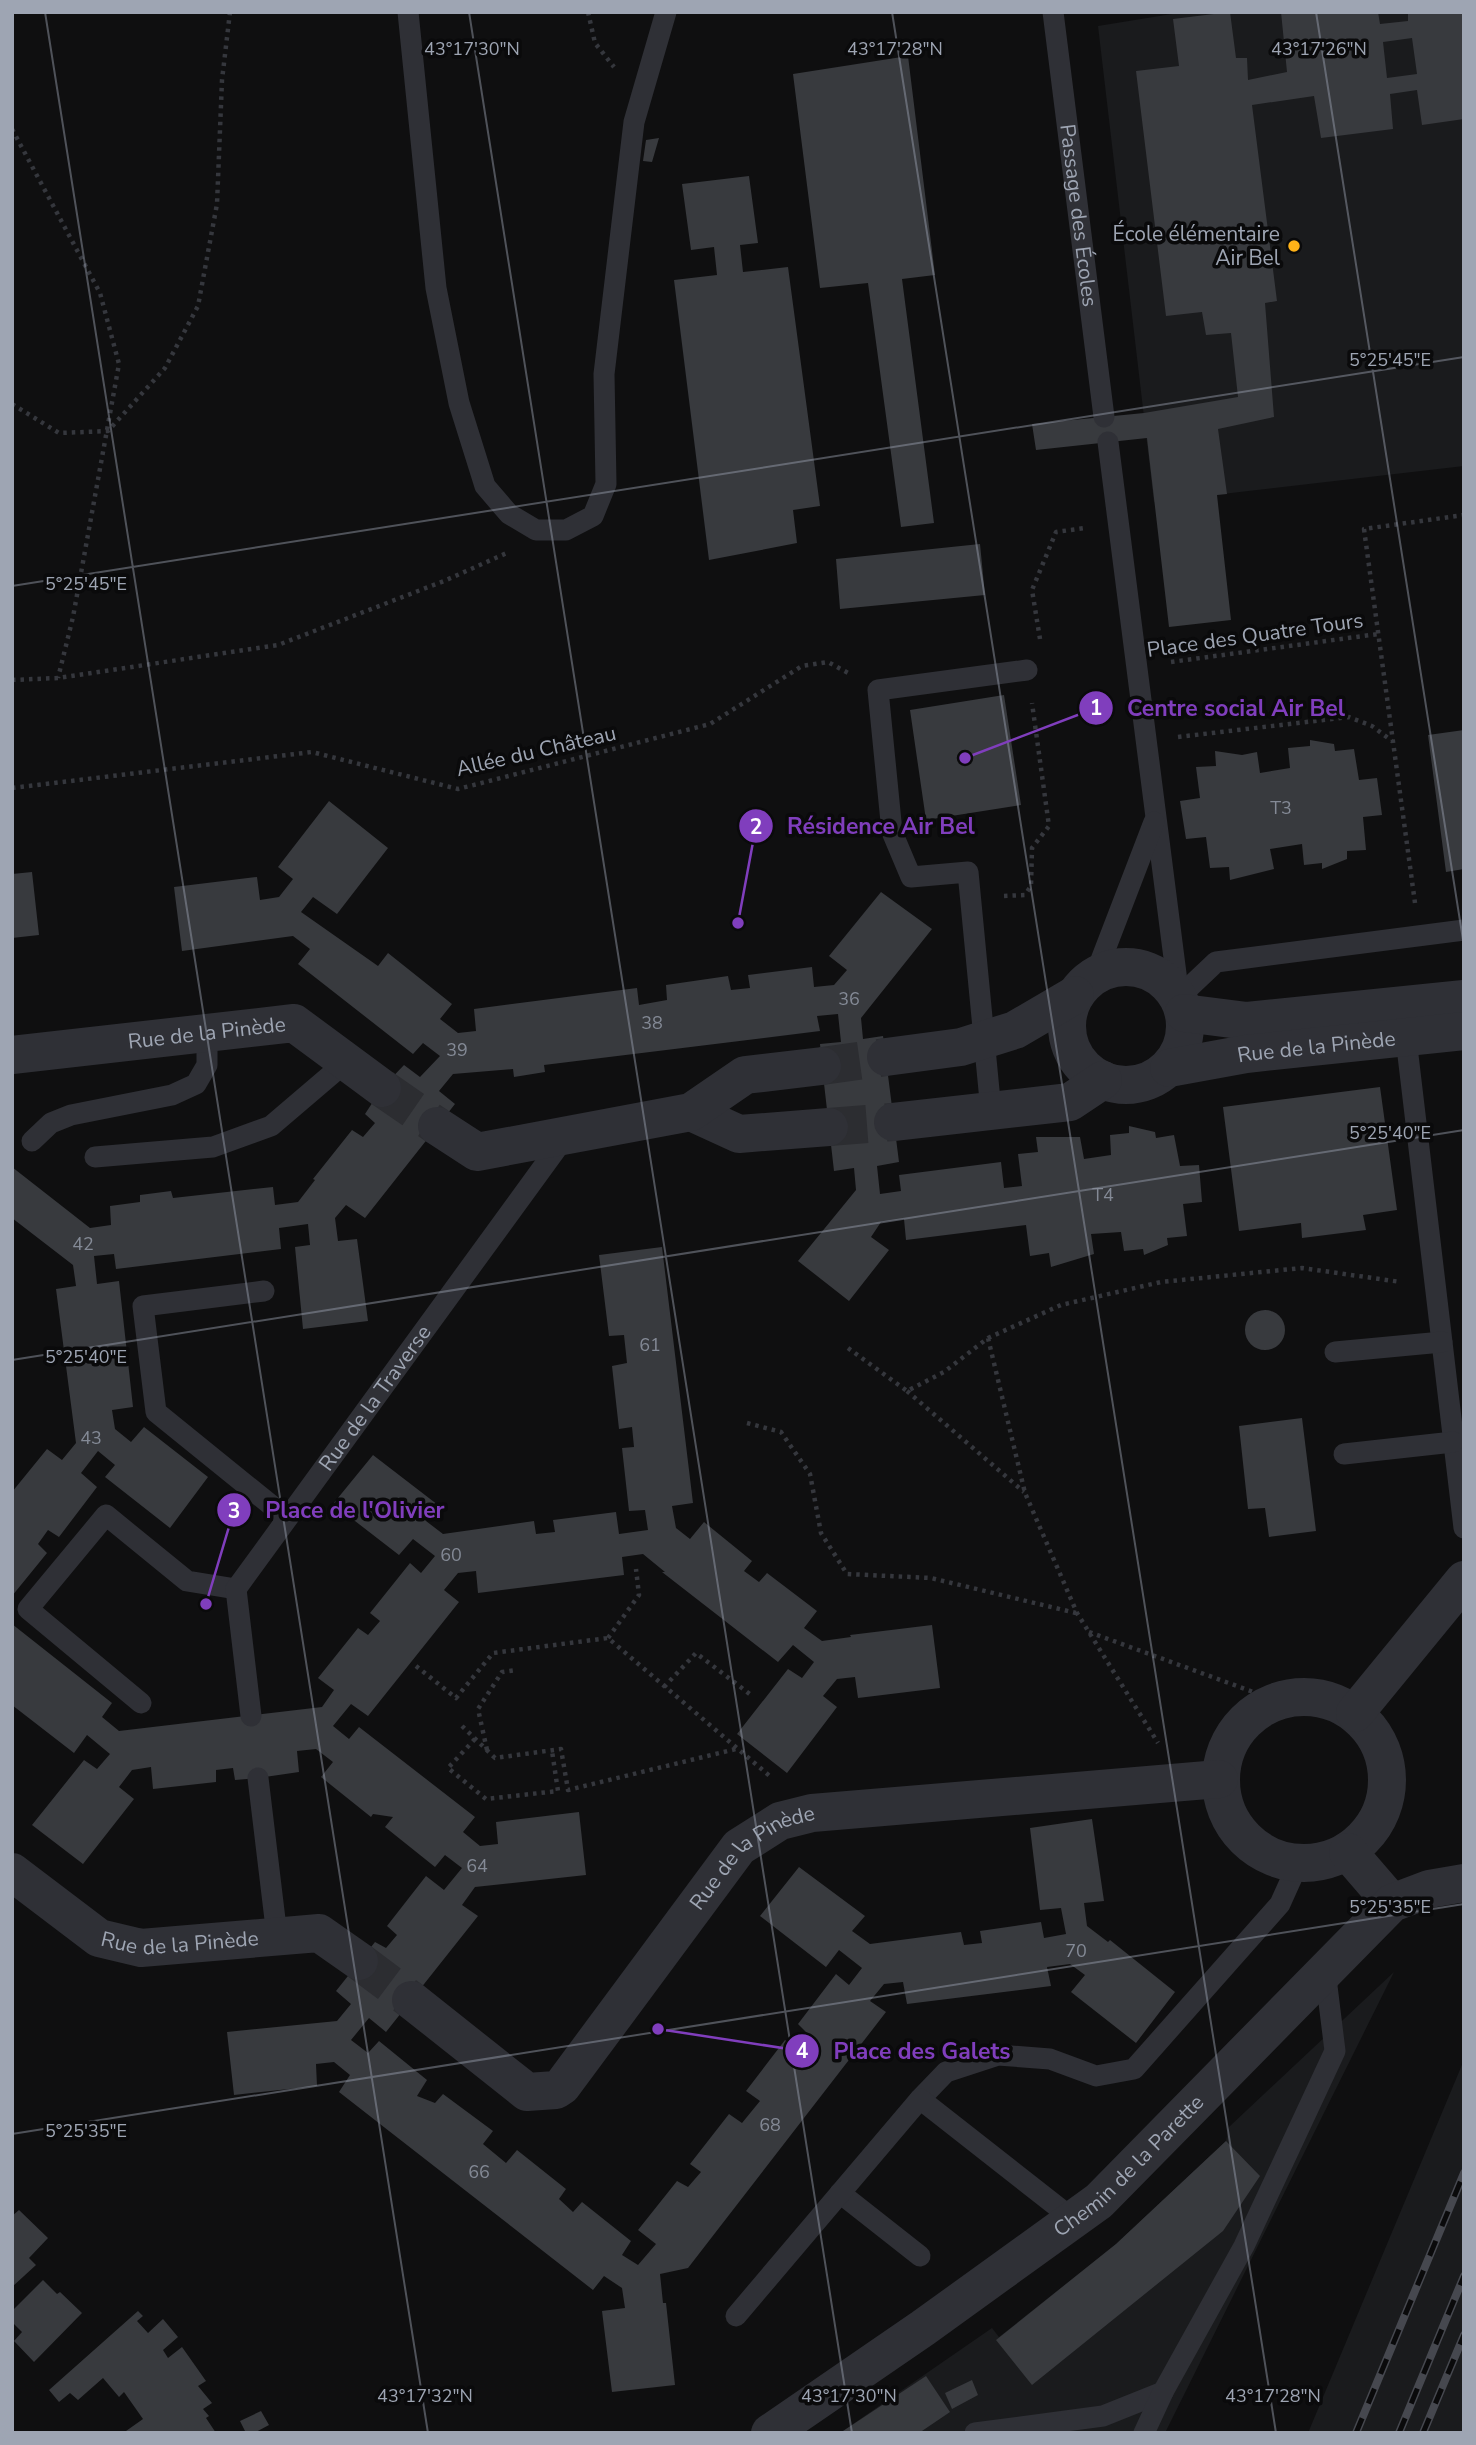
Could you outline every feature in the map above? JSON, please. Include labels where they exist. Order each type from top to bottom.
[{"type":"street","points":[[886,1057],[961,1047],[1015,1030],[1119,966],[1142,968],[1164,979],[1181,1005],[1185,1033],[1180,1052],[1168,1068]]},
{"type":"street","points":[[893,1122],[1070,1102],[1103,1080],[1079,1063],[1068,1038],[1066,1023],[1069,1009],[1086,984]]},
{"type":"street","name":"Rue de la Pinède","points":[[1103,1080],[1126,1086],[1149,1081],[1168,1068],[1404,1021],[1464,999]]},
{"type":"street","name":"Rue de la Pinède","points":[[1181,1005],[1247,1021],[1404,1021],[1464,1031]]},
{"type":"street","name":"Rue de la Pinède","points":[[12,1055],[294,1023],[382,1088]]},
{"type":"street","points":[[437,1126],[477,1152],[691,1112],[745,1075],[822,1066]]},
{"type":"street","points":[[691,1112],[739,1134],[829,1127]]},
{"type":"street","points":[[1355,1713],[1464,1580]]},
{"type":"street","points":[[1305,1696],[1343,1705],[1355,1713],[1378,1741],[1387,1770],[1383,1808],[1368,1835],[1348,1852],[1326,1861],[1298,1864],[1260,1852],[1235,1829],[1221,1798],[1221,1762],[1241,1724],[1268,1703],[1305,1696]]},
{"type":"street","name":"Rue de la Pinède","points":[[411,2000],[527,2092],[556,2090],[562,2086],[739,1847],[780,1821],[812,1813],[1220,1779]]},
{"type":"street","points":[[1348,1852],[1392,1903]]},
{"type":"street","name":"Rue de la Pinède","points":[[12,1872],[99,1938],[141,1948],[319,1933],[359,1961]]},
{"type":"street","name":"Chemin de la Parette","points":[[770,2433],[923,2328],[1099,2201],[1392,1903],[1429,1889],[1464,1883]]},
{"type":"lane","points":[[408,12],[436,288],[459,403],[485,486],[509,514],[536,530],[566,530],[593,516],[606,484],[604,374],[634,122],[666,12]]},
{"type":"lane","name":"Passage des Écoles","points":[[1053,12],[1104,417]]},
{"type":"lane","points":[[1108,442],[1154,820],[1181,1005]]},
{"type":"lane","points":[[991,1111],[968,872],[911,877],[892,832],[878,690],[1027,670]]},
{"type":"lane","points":[[1086,984],[1154,820]]},
{"type":"lane","points":[[1181,1005],[1216,962],[1464,930]]},
{"type":"lane","points":[[1404,1021],[1464,1528]]},
{"type":"lane","points":[[32,1141],[51,1123],[71,1115],[172,1095],[196,1084],[207,1065],[207,1033]]},
{"type":"lane","points":[[95,1157],[213,1147],[271,1126],[346,1062]]},
{"type":"lane","name":"Rue de la Traverse","points":[[236,1589],[565,1137]]},
{"type":"lane","points":[[264,1291],[143,1307],[156,1412],[287,1518]]},
{"type":"lane","points":[[1335,1352],[1441,1342]]},
{"type":"lane","points":[[1344,1454],[1454,1441]]},
{"type":"lane","points":[[141,1703],[28,1609],[106,1515],[187,1581],[236,1589],[251,1716]]},
{"type":"lane","points":[[258,1778],[277,1936]]},
{"type":"lane","points":[[736,2316],[946,2072],[998,2055],[1050,2059],[1096,2076],[1134,2069],[1280,1904],[1298,1864]]},
{"type":"lane","points":[[1144,2433],[1163,2392],[1244,2246],[1335,2051],[1325,1970]]},
{"type":"lane","points":[[920,2099],[1073,2219]]},
{"type":"lane","points":[[840,2193],[920,2256]]},
{"type":"lane","points":[[975,2433],[1103,2416],[1163,2392]]},
{"type":"path","points":[[12,404],[59,433],[108,431],[166,368],[198,306],[217,204],[222,80],[230,12]]},
{"type":"path","points":[[588,12],[595,43],[641,100]]},
{"type":"path","points":[[12,129],[100,293],[119,364],[73,617],[58,678]]},
{"type":"path","name":"Place des Quatre Tours","points":[[1420,936],[1364,529],[1464,515]]},
{"type":"path","points":[[972,913],[996,896],[1024,895],[1031,886],[1032,848],[1049,826],[1027,670],[1027,648],[1041,646],[1032,590],[1056,532],[1118,524]]},
{"type":"path","points":[[12,681],[58,678],[278,645],[444,581],[510,551],[528,525]]},
{"type":"path","name":"Place des Quatre Tours","points":[[1135,666],[1378,634]]},
{"type":"path","name":"Allée du Château","points":[[12,788],[312,752],[458,789],[710,724],[802,666],[828,662],[878,690]]},
{"type":"path","points":[[1193,735],[1349,717],[1372,726],[1393,741]]},
{"type":"path","points":[[907,1391],[944,1372],[988,1338],[1060,1306],[1161,1282],[1303,1268],[1435,1287]]},
{"type":"path","points":[[988,1338],[1025,1493],[1077,1613],[1155,1737],[1177,1783]]},
{"type":"path","points":[[848,1348],[907,1391],[1025,1493]]},
{"type":"path","points":[[747,1423],[781,1432],[810,1474],[821,1533],[847,1574],[931,1578],[1077,1613]]},
{"type":"path","points":[[416,1666],[456,1698],[493,1653],[608,1638],[639,1595],[636,1569]]},
{"type":"path","points":[[1089,1632],[1278,1701]]},
{"type":"path","points":[[608,1638],[812,1813]]},
{"type":"path","points":[[664,1687],[696,1653],[751,1695]]},
{"type":"path","points":[[487,1751],[478,1709],[502,1672],[516,1670]]},
{"type":"path","points":[[462,1726],[495,1758],[561,1749],[568,1790],[736,1748]]},
{"type":"path","points":[[475,1739],[448,1768],[486,1799],[558,1791],[552,1751]]},
{"type":"shaded area","name":"École élémentaire Air Bel","points":[[1184,12],[1464,12],[1464,466],[1154,502],[1098,26]]},
{"type":"shaded area","points":[[1394,1972],[1165,2433],[840,2433],[992,2328],[999,2337],[1116,2244],[1226,2141],[1229,2127]]},
{"type":"shaded area","points":[[1464,2060],[1464,2433],[1308,2433]]},
{"type":"building","points":[[1230,12],[1236,58],[1247,58],[1248,80],[1287,72],[1281,12],[1378,12],[1380,24],[1408,21],[1408,12],[1464,12],[1464,119],[1422,125],[1417,90],[1390,94],[1393,129],[1321,138],[1314,96],[1252,105],[1277,301],[1265,303],[1274,417],[1218,429],[1227,494],[1217,495],[1231,620],[1169,627],[1147,438],[1036,450],[1032,424],[1144,413],[1238,397],[1231,333],[1206,335],[1202,312],[1166,316],[1136,71],[1179,66],[1173,19]],"holes":[[[1412,38],[1417,74],[1387,78],[1383,42]]]},
{"type":"building","points":[[908,56],[935,275],[902,279],[934,523],[901,527],[868,283],[820,288],[793,74]]},
{"type":"building","points":[[659,138],[652,162],[643,161],[646,140]]},
{"type":"building","points":[[749,176],[758,243],[740,245],[743,272],[788,267],[820,506],[793,510],[797,543],[709,560],[674,280],[717,275],[714,247],[691,250],[682,184]]},
{"type":"building","points":[[980,544],[985,595],[840,609],[836,559]]},
{"type":"building","points":[[1004,695],[1021,805],[926,820],[910,710]]},
{"type":"building","points":[[1464,730],[1464,869],[1446,872],[1428,735]]},
{"type":"building","points":[[1310,740],[1334,744],[1335,751],[1354,749],[1359,780],[1377,778],[1382,815],[1363,817],[1366,850],[1347,851],[1347,859],[1322,869],[1322,863],[1304,865],[1302,844],[1270,849],[1274,869],[1230,880],[1229,867],[1210,868],[1206,837],[1186,839],[1180,801],[1200,798],[1196,767],[1216,766],[1215,751],[1242,755],[1257,752],[1260,773],[1290,768],[1288,748],[1310,746]]},
{"type":"building","points":[[329,801],[388,848],[337,914],[313,897],[301,912],[378,966],[388,953],[452,1004],[440,1019],[458,1033],[476,1031],[474,1009],[637,988],[639,1005],[667,1000],[666,985],[728,976],[731,990],[750,988],[748,975],[812,967],[814,987],[834,985],[847,970],[829,956],[881,892],[932,929],[861,1018],[863,1039],[883,1036],[899,1162],[877,1166],[880,1194],[901,1191],[899,1175],[1001,1162],[1004,1188],[1022,1186],[1018,1154],[1038,1152],[1036,1137],[1080,1137],[1084,1159],[1111,1155],[1110,1135],[1129,1133],[1129,1126],[1155,1132],[1156,1138],[1174,1135],[1180,1166],[1199,1165],[1202,1202],[1183,1204],[1187,1236],[1167,1238],[1168,1245],[1144,1255],[1143,1249],[1124,1251],[1121,1232],[1091,1234],[1094,1254],[1051,1267],[1049,1253],[1030,1256],[1026,1225],[906,1240],[904,1219],[881,1222],[871,1237],[889,1250],[849,1301],[798,1261],[856,1190],[854,1168],[834,1171],[822,1066],[820,1044],[841,1042],[838,1014],[817,1016],[820,1031],[544,1065],[545,1072],[514,1077],[513,1069],[453,1074],[439,1091],[455,1104],[365,1218],[346,1205],[335,1218],[338,1241],[357,1239],[368,1321],[303,1329],[295,1247],[310,1245],[308,1224],[279,1228],[281,1249],[116,1269],[114,1254],[94,1256],[97,1284],[119,1281],[133,1407],[112,1410],[115,1429],[131,1442],[144,1427],[208,1477],[170,1528],[105,1477],[115,1465],[98,1451],[81,1473],[97,1487],[59,1537],[48,1530],[38,1544],[47,1553],[12,1596],[12,1492],[47,1449],[62,1460],[76,1443],[56,1289],[76,1286],[73,1265],[12,1218],[12,1167],[90,1228],[111,1225],[110,1206],[140,1202],[140,1195],[171,1191],[173,1198],[273,1187],[275,1205],[298,1202],[352,1130],[363,1137],[375,1123],[365,1114],[382,1088],[404,1065],[420,1077],[440,1056],[423,1043],[413,1054],[298,964],[310,949],[293,936],[182,951],[174,887],[257,877],[260,900],[279,897],[293,879],[278,867]]},
{"type":"building","points":[[32,872],[39,935],[12,938],[12,874]]},
{"type":"building","points":[[1380,1087],[1397,1210],[1363,1215],[1366,1230],[1302,1238],[1301,1223],[1239,1231],[1223,1107]]},
{"type":"building","points":[[662,1247],[693,1503],[672,1506],[676,1528],[690,1539],[704,1522],[752,1561],[744,1571],[759,1582],[767,1573],[817,1611],[804,1628],[822,1641],[932,1625],[940,1688],[858,1698],[855,1677],[837,1679],[823,1696],[837,1707],[787,1773],[737,1734],[788,1669],[802,1678],[814,1662],[793,1645],[778,1662],[662,1572],[665,1572],[643,1554],[622,1557],[624,1575],[478,1593],[476,1571],[458,1573],[444,1590],[459,1602],[368,1716],[351,1704],[333,1726],[349,1739],[359,1727],[475,1817],[463,1832],[480,1846],[498,1844],[496,1822],[579,1812],[586,1875],[475,1887],[462,1905],[478,1916],[386,2032],[369,2018],[351,2040],[368,2053],[379,2041],[427,2080],[417,2096],[435,2103],[443,2094],[493,2131],[483,2144],[506,2163],[517,2150],[566,2189],[559,2199],[573,2212],[582,2202],[631,2241],[622,2255],[638,2265],[656,2244],[638,2230],[677,2181],[688,2187],[701,2172],[690,2164],[729,2114],[742,2123],[760,2101],[746,2091],[785,2040],[795,2048],[807,2033],[798,2024],[836,1974],[849,1985],[862,1968],[839,1950],[826,1967],[760,1916],[799,1867],[865,1916],[852,1931],[870,1944],[961,1932],[964,1945],[982,1943],[980,1931],[1041,1922],[1044,1938],[1066,1934],[1061,1908],[1040,1910],[1030,1828],[1092,1819],[1104,1901],[1084,1903],[1087,1926],[1108,1942],[1110,1940],[1175,1992],[1136,2043],[1071,1992],[1085,1975],[1070,1964],[1047,1967],[1051,1986],[907,2004],[903,1982],[884,1984],[870,2001],[886,2012],[688,2268],[660,2274],[675,2385],[612,2392],[602,2311],[625,2308],[622,2288],[604,2276],[593,2290],[339,2092],[350,2075],[334,2062],[316,2064],[317,2086],[234,2095],[227,2032],[337,2021],[351,2004],[336,1991],[375,1942],[386,1948],[397,1935],[387,1926],[426,1876],[444,1890],[462,1868],[445,1855],[435,1867],[385,1827],[393,1817],[373,1814],[371,1817],[321,1777],[333,1762],[316,1749],[297,1751],[299,1772],[258,1778],[235,1780],[233,1768],[216,1770],[216,1782],[153,1789],[151,1767],[132,1770],[119,1787],[134,1799],[83,1864],[32,1825],[84,1760],[97,1769],[110,1754],[87,1735],[74,1753],[12,1705],[12,1624],[112,1703],[102,1717],[119,1731],[322,1707],[334,1690],[318,1678],[358,1628],[368,1635],[380,1621],[370,1613],[410,1563],[421,1573],[435,1556],[413,1539],[399,1555],[333,1504],[373,1455],[438,1505],[426,1521],[443,1534],[534,1521],[536,1534],[555,1532],[553,1520],[616,1512],[619,1534],[648,1530],[645,1510],[629,1511],[622,1448],[634,1447],[632,1427],[619,1429],[612,1366],[627,1363],[624,1335],[609,1336],[599,1255]]},
{"type":"building","points":[[1265,1310],[1279,1316],[1285,1330],[1279,1344],[1265,1350],[1251,1344],[1245,1330],[1251,1316]]},
{"type":"building","points":[[1302,1418],[1316,1531],[1269,1537],[1265,1508],[1248,1509],[1239,1426]]},
{"type":"building","points":[[1226,2141],[1260,2176],[1223,2231],[1032,2385],[996,2340],[1116,2244]]},
{"type":"building","points":[[19,2210],[48,2238],[29,2258],[36,2265],[12,2287],[12,2216]]},
{"type":"building","points":[[43,2280],[82,2313],[34,2362],[14,2341],[22,2332],[12,2322],[12,2311]]},
{"type":"building","points":[[138,2311],[143,2316],[137,2321],[148,2333],[163,2319],[178,2337],[163,2350],[168,2358],[182,2347],[206,2381],[198,2386],[212,2403],[203,2409],[216,2433],[127,2433],[126,2431],[143,2419],[124,2392],[119,2397],[103,2378],[78,2400],[70,2393],[59,2402],[49,2390]]},
{"type":"building","points":[[926,2376],[950,2412],[919,2433],[840,2433]]},
{"type":"building","points":[[972,2380],[978,2395],[952,2409],[945,2393]]},
{"type":"building","points":[[261,2411],[269,2425],[254,2433],[246,2433],[240,2421]]},
{"type":"tunnel","points":[[822,1066],[886,1057]]},
{"type":"tunnel","points":[[382,1088],[437,1126]]},
{"type":"tunnel","points":[[829,1127],[893,1122]]},
{"type":"tunnel","points":[[359,1961],[411,2000]]},
{"type":"railway","points":[[1356,2433],[1464,2173]]},
{"type":"railway","points":[[1399,2433],[1464,2276]]},
{"type":"railway","points":[[1423,2433],[1464,2335]]},
{"type":"place","name":"École élémentaire Air Bel","points":[[1294,246]]},
{"type":"place","name":"Centre social Air Bel","points":[[965,758]]},
{"type":"place","name":"Résidence Air Bel","points":[[738,923]]},
{"type":"place","name":"Place de l'Olivier","points":[[206,1604]]},
{"type":"place","name":"Place des Galets","points":[[658,2029]]}]
